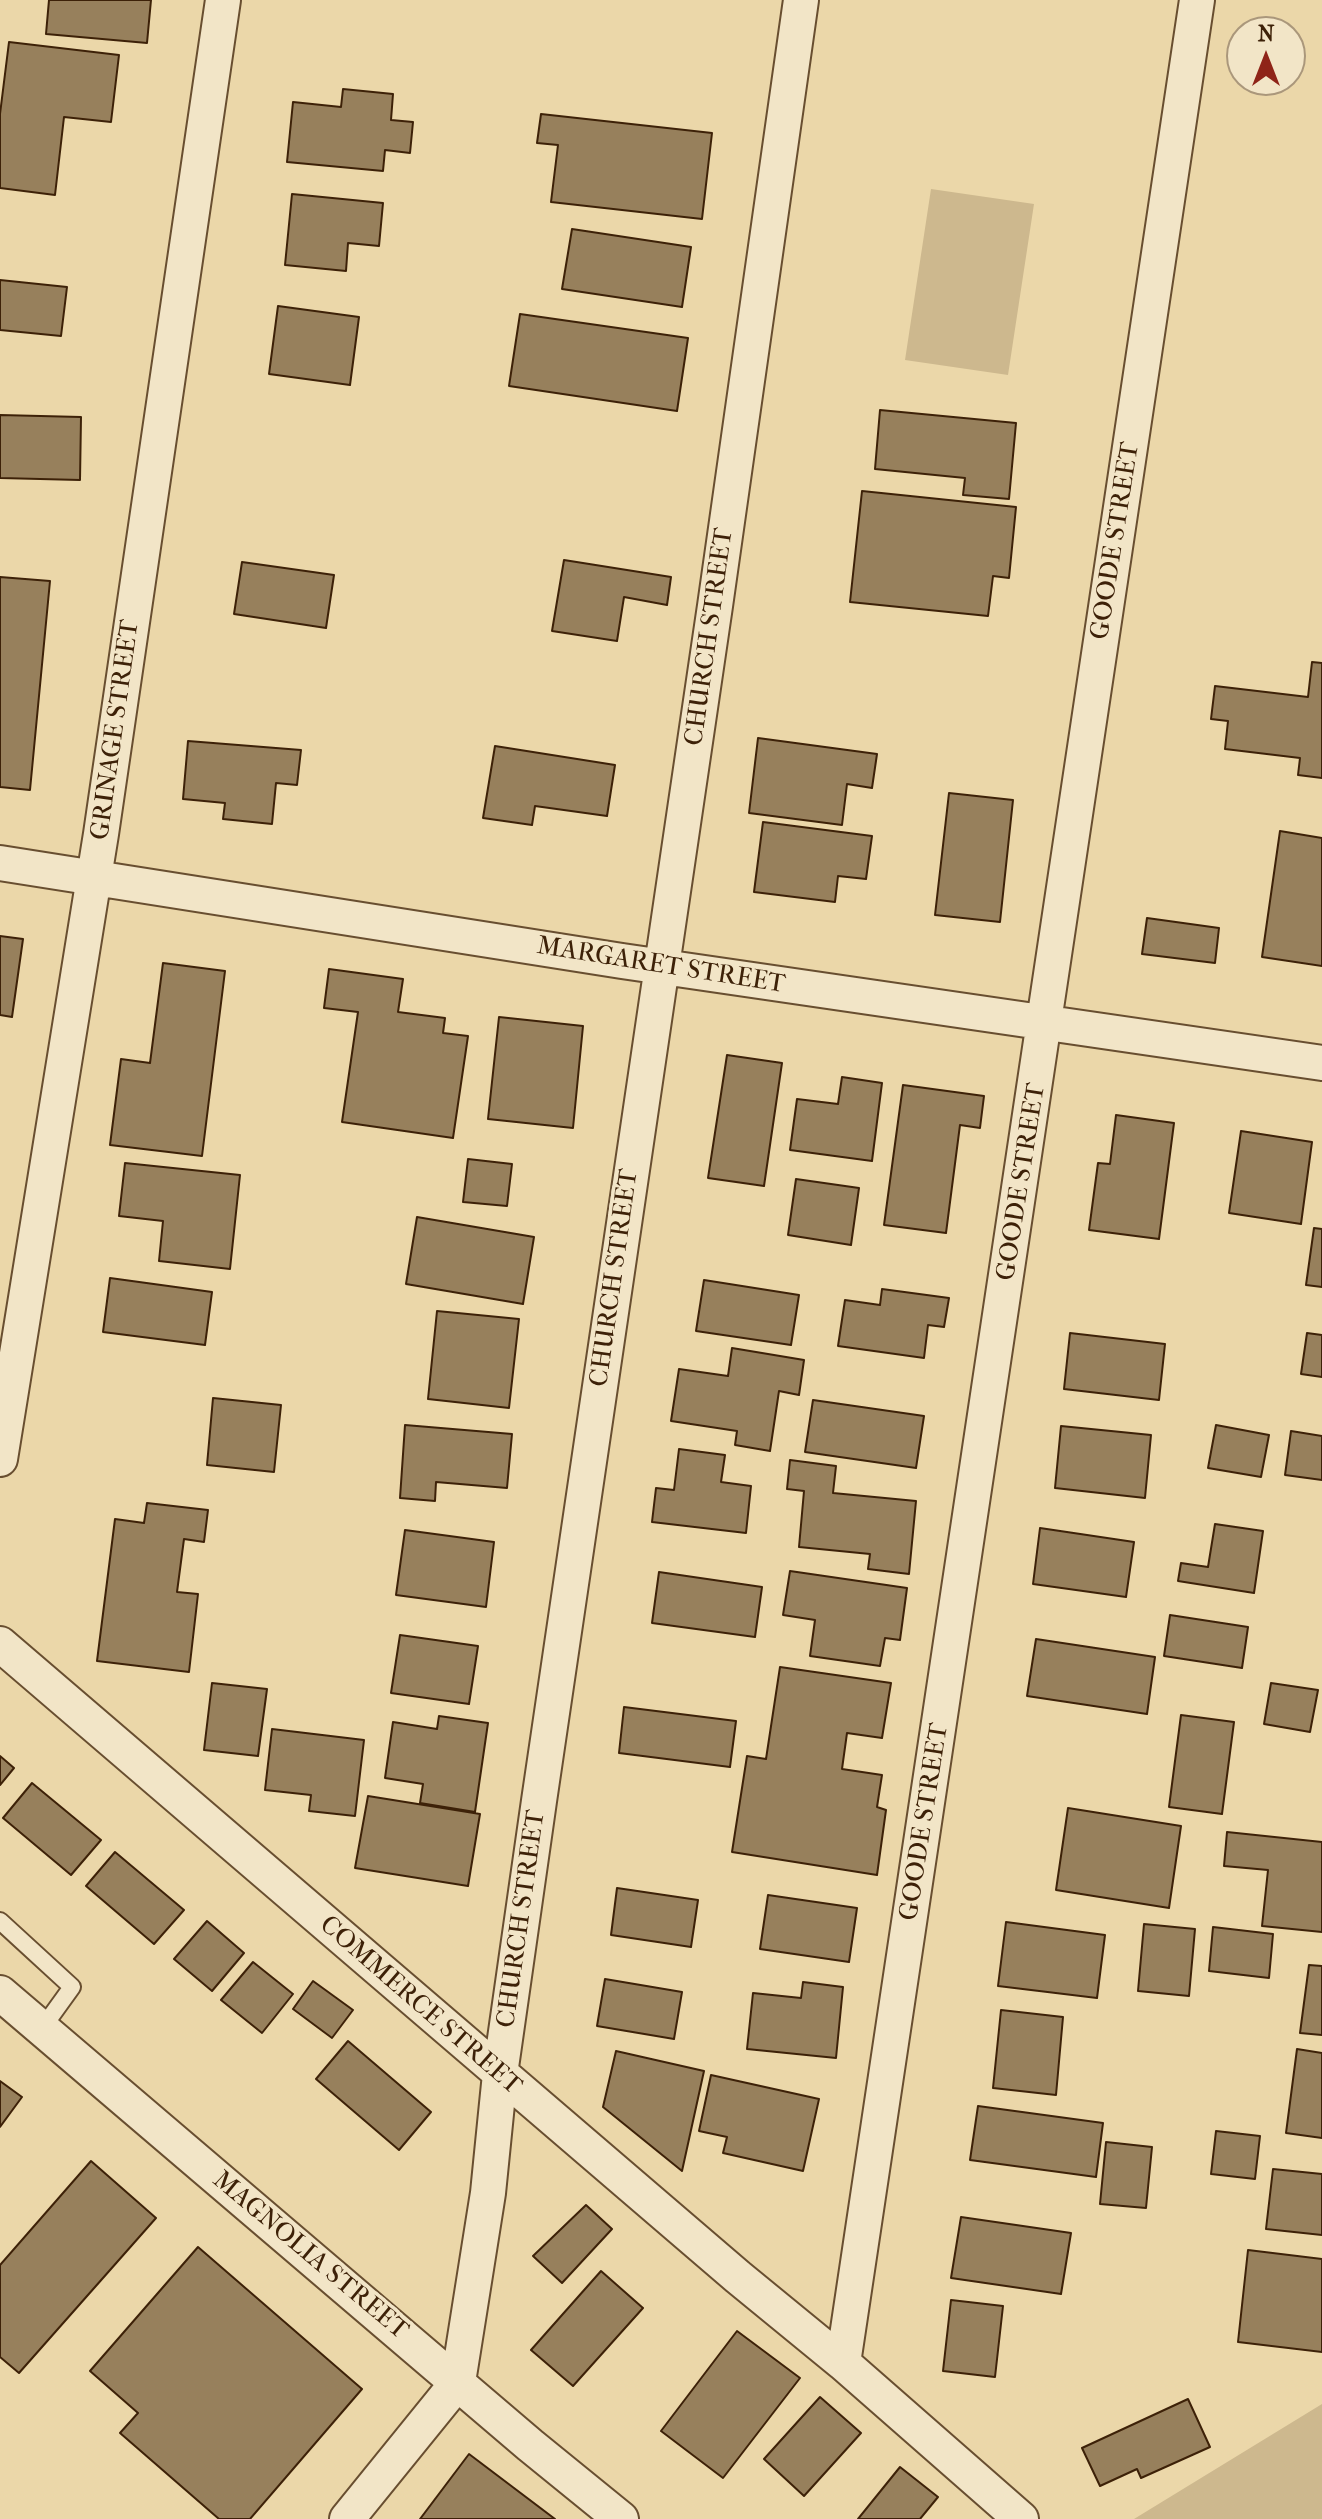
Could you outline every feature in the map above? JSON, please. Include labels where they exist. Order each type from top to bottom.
[{"type":"street","name":"GRINAGE STREET","points":[[0,1459],[94,878],[223,0]]},
{"type":"street","name":"CHURCH STREET","points":[[347,2519],[458,2382],[488,2193],[500,2074],[801,0]]},
{"type":"street","name":"GOODE STREET","points":[[843,2363],[1197,0]]},
{"type":"street","name":"MARGARET STREET","points":[[0,863],[661,966],[1322,1063]]},
{"type":"street","name":"COMMERCE STREET","points":[[0,1644],[738,2277],[843,2363],[1021,2519]]},
{"type":"street","name":"MAGNOLIA STREET","points":[[0,1993],[621,2519]]},
{"type":"lane","points":[[0,1921],[72,1987],[41,2030]]},
{"type":"shaded area","points":[[931,189],[1034,204],[1008,375],[905,360]]},
{"type":"shaded area","points":[[1322,2404],[1322,2519],[1134,2519]]},
{"type":"building","points":[[49,0],[151,0],[147,43],[46,34]]},
{"type":"building","points":[[9,42],[119,55],[111,122],[64,117],[55,195],[0,188],[0,114]]},
{"type":"building","points":[[343,89],[393,94],[391,120],[413,122],[410,153],[385,150],[383,171],[287,162],[293,102],[341,107]]},
{"type":"building","points":[[541,114],[712,133],[702,219],[551,202],[558,145],[537,143]]},
{"type":"building","points":[[292,194],[383,203],[379,246],[348,243],[346,271],[285,265]]},
{"type":"building","points":[[572,229],[691,247],[682,307],[562,289]]},
{"type":"building","points":[[0,280],[67,287],[61,336],[0,330]]},
{"type":"building","points":[[278,306],[359,317],[350,385],[269,374]]},
{"type":"building","points":[[520,314],[688,338],[677,411],[509,386]]},
{"type":"building","points":[[880,410],[1016,423],[1009,499],[963,495],[965,478],[875,469]]},
{"type":"building","points":[[0,415],[81,417],[80,480],[0,478]]},
{"type":"building","points":[[862,491],[1016,507],[1009,578],[993,576],[988,616],[850,602]]},
{"type":"building","points":[[564,560],[671,577],[667,605],[624,597],[617,641],[552,631]]},
{"type":"building","points":[[242,562],[334,575],[326,628],[234,614]]},
{"type":"building","points":[[0,577],[50,581],[30,790],[0,787]]},
{"type":"building","points":[[1312,662],[1322,663],[1322,778],[1298,775],[1300,758],[1225,749],[1228,721],[1211,719],[1215,686],[1308,697]]},
{"type":"building","points":[[758,738],[877,754],[872,788],[847,784],[842,825],[749,813]]},
{"type":"building","points":[[188,741],[301,750],[297,785],[276,783],[272,824],[223,819],[225,803],[183,799]]},
{"type":"building","points":[[495,746],[615,765],[607,816],[535,806],[532,825],[483,818]]},
{"type":"building","points":[[949,793],[1013,800],[1000,922],[935,915]]},
{"type":"building","points":[[763,822],[872,836],[866,879],[838,876],[835,902],[754,892]]},
{"type":"building","points":[[1280,831],[1322,838],[1322,966],[1262,957]]},
{"type":"building","points":[[1147,918],[1219,928],[1215,963],[1142,954]]},
{"type":"building","points":[[0,936],[23,939],[12,1017],[0,1015]]},
{"type":"building","points":[[163,963],[225,971],[202,1156],[110,1145],[121,1059],[150,1063]]},
{"type":"building","points":[[329,969],[403,979],[398,1012],[445,1018],[443,1033],[468,1036],[453,1138],[342,1122],[358,1012],[324,1008]]},
{"type":"building","points":[[499,1017],[583,1026],[573,1128],[488,1119]]},
{"type":"building","points":[[727,1055],[782,1063],[764,1186],[708,1178]]},
{"type":"building","points":[[842,1077],[882,1083],[872,1161],[790,1150],[797,1099],[838,1104]]},
{"type":"building","points":[[903,1085],[984,1096],[980,1128],[960,1125],[946,1233],[884,1225]]},
{"type":"building","points":[[1116,1115],[1174,1123],[1159,1239],[1089,1230],[1098,1163],[1110,1164]]},
{"type":"building","points":[[1241,1131],[1312,1142],[1301,1224],[1229,1213]]},
{"type":"building","points":[[468,1159],[512,1164],[507,1206],[463,1202]]},
{"type":"building","points":[[125,1163],[240,1175],[230,1269],[159,1261],[163,1221],[119,1216]]},
{"type":"building","points":[[796,1179],[859,1188],[851,1245],[788,1235]]},
{"type":"building","points":[[417,1217],[534,1237],[523,1304],[406,1284]]},
{"type":"building","points":[[1314,1228],[1322,1229],[1322,1287],[1306,1285]]},
{"type":"building","points":[[110,1278],[212,1292],[205,1345],[103,1332]]},
{"type":"building","points":[[704,1280],[799,1295],[791,1345],[696,1331]]},
{"type":"building","points":[[882,1289],[949,1298],[944,1327],[928,1325],[924,1358],[838,1346],[845,1300],[880,1305]]},
{"type":"building","points":[[437,1311],[519,1319],[509,1408],[428,1399]]},
{"type":"building","points":[[1070,1333],[1165,1344],[1159,1400],[1064,1389]]},
{"type":"building","points":[[1307,1333],[1322,1335],[1322,1377],[1301,1374]]},
{"type":"building","points":[[732,1348],[804,1360],[799,1395],[779,1391],[770,1451],[735,1445],[737,1431],[671,1421],[679,1369],[728,1376]]},
{"type":"building","points":[[213,1398],[281,1405],[274,1472],[207,1465]]},
{"type":"building","points":[[813,1400],[924,1416],[916,1468],[805,1452]]},
{"type":"building","points":[[405,1425],[512,1434],[507,1488],[436,1482],[435,1501],[400,1498]]},
{"type":"building","points":[[1216,1425],[1269,1435],[1261,1477],[1208,1468]]},
{"type":"building","points":[[1061,1426],[1151,1435],[1145,1498],[1055,1488]]},
{"type":"building","points":[[1291,1431],[1322,1436],[1322,1480],[1285,1475]]},
{"type":"building","points":[[679,1449],[725,1455],[721,1482],[751,1486],[746,1533],[652,1522],[656,1488],[674,1490]]},
{"type":"building","points":[[790,1460],[836,1466],[833,1493],[916,1501],[909,1574],[868,1569],[870,1554],[799,1547],[804,1491],[787,1489]]},
{"type":"building","points":[[147,1503],[208,1510],[204,1542],[184,1539],[177,1592],[198,1594],[189,1672],[97,1661],[115,1519],[144,1523]]},
{"type":"building","points":[[1215,1524],[1263,1531],[1254,1593],[1178,1581],[1181,1563],[1208,1567]]},
{"type":"building","points":[[1040,1528],[1134,1542],[1126,1597],[1033,1584]]},
{"type":"building","points":[[405,1530],[494,1542],[486,1607],[396,1595]]},
{"type":"building","points":[[790,1571],[907,1588],[900,1640],[885,1638],[880,1666],[810,1656],[815,1620],[783,1615]]},
{"type":"building","points":[[659,1572],[762,1587],[755,1637],[652,1623]]},
{"type":"building","points":[[1170,1615],[1248,1627],[1242,1668],[1164,1656]]},
{"type":"building","points":[[400,1635],[478,1646],[469,1704],[391,1693]]},
{"type":"building","points":[[1036,1639],[1155,1657],[1147,1714],[1027,1696]]},
{"type":"building","points":[[780,1667],[891,1683],[882,1738],[847,1733],[842,1769],[882,1775],[877,1807],[886,1810],[877,1875],[732,1852],[747,1756],[766,1759]]},
{"type":"building","points":[[212,1683],[267,1689],[258,1756],[204,1750]]},
{"type":"building","points":[[1271,1683],[1318,1690],[1310,1732],[1264,1724]]},
{"type":"building","points":[[624,1707],[736,1721],[730,1767],[619,1753]]},
{"type":"building","points":[[1181,1715],[1234,1722],[1222,1814],[1169,1807]]},
{"type":"building","points":[[439,1716],[488,1723],[475,1812],[420,1803],[423,1784],[385,1778],[393,1722],[437,1729]]},
{"type":"building","points":[[272,1729],[364,1740],[355,1816],[309,1811],[311,1795],[265,1790]]},
{"type":"building","points":[[0,1756],[14,1768],[0,1785]]},
{"type":"building","points":[[32,1783],[101,1840],[71,1875],[3,1818]]},
{"type":"building","points":[[368,1796],[480,1814],[468,1886],[355,1868]]},
{"type":"building","points":[[1068,1808],[1181,1826],[1169,1908],[1056,1890]]},
{"type":"building","points":[[1227,1832],[1322,1842],[1322,1932],[1262,1926],[1268,1870],[1224,1866]]},
{"type":"building","points":[[115,1852],[184,1910],[154,1944],[86,1886]]},
{"type":"building","points":[[617,1888],[698,1900],[691,1947],[611,1935]]},
{"type":"building","points":[[768,1895],[857,1908],[849,1962],[760,1949]]},
{"type":"building","points":[[207,1921],[244,1953],[212,1991],[174,1959]]},
{"type":"building","points":[[1006,1922],[1105,1935],[1097,1998],[998,1986]]},
{"type":"building","points":[[1144,1924],[1195,1929],[1189,1996],[1138,1991]]},
{"type":"building","points":[[1213,1927],[1273,1934],[1269,1978],[1209,1971]]},
{"type":"building","points":[[253,1962],[293,1994],[262,2033],[221,2000]]},
{"type":"building","points":[[1309,1965],[1322,1966],[1322,2035],[1300,2033]]},
{"type":"building","points":[[605,1979],[682,1992],[674,2039],[597,2026]]},
{"type":"building","points":[[313,1981],[353,2010],[332,2038],[293,2009]]},
{"type":"building","points":[[803,1982],[843,1987],[836,2058],[747,2049],[753,1993],[801,1998]]},
{"type":"building","points":[[1001,2010],[1063,2017],[1056,2095],[993,2088]]},
{"type":"building","points":[[348,2041],[431,2112],[399,2150],[316,2079]]},
{"type":"building","points":[[1297,2049],[1322,2053],[1322,2138],[1286,2133]]},
{"type":"building","points":[[616,2051],[704,2071],[682,2171],[603,2107]]},
{"type":"building","points":[[711,2075],[819,2099],[803,2171],[723,2153],[727,2137],[699,2131]]},
{"type":"building","points":[[0,2081],[22,2097],[0,2127]]},
{"type":"building","points":[[978,2106],[1103,2123],[1096,2177],[970,2160]]},
{"type":"building","points":[[1216,2131],[1260,2136],[1255,2179],[1211,2174]]},
{"type":"building","points":[[1106,2142],[1152,2147],[1146,2208],[1100,2204]]},
{"type":"building","points":[[91,2161],[156,2218],[19,2373],[0,2357],[0,2265]]},
{"type":"building","points":[[1273,2169],[1322,2174],[1322,2235],[1266,2229]]},
{"type":"building","points":[[586,2205],[612,2229],[562,2283],[533,2256]]},
{"type":"building","points":[[961,2217],[1071,2233],[1061,2294],[951,2278]]},
{"type":"building","points":[[198,2247],[362,2389],[250,2519],[219,2519],[120,2433],[138,2413],[90,2371]]},
{"type":"building","points":[[1248,2250],[1322,2259],[1322,2352],[1238,2342]]},
{"type":"building","points":[[601,2271],[643,2308],[573,2386],[531,2350]]},
{"type":"building","points":[[951,2300],[1003,2306],[995,2377],[943,2371]]},
{"type":"building","points":[[737,2331],[800,2378],[723,2478],[661,2431]]},
{"type":"building","points":[[820,2397],[861,2433],[804,2496],[764,2459]]},
{"type":"building","points":[[1188,2399],[1210,2447],[1141,2478],[1137,2469],[1100,2486],[1082,2448]]},
{"type":"building","points":[[469,2454],[555,2519],[420,2519]]},
{"type":"building","points":[[900,2467],[938,2497],[920,2519],[858,2519]]}]
